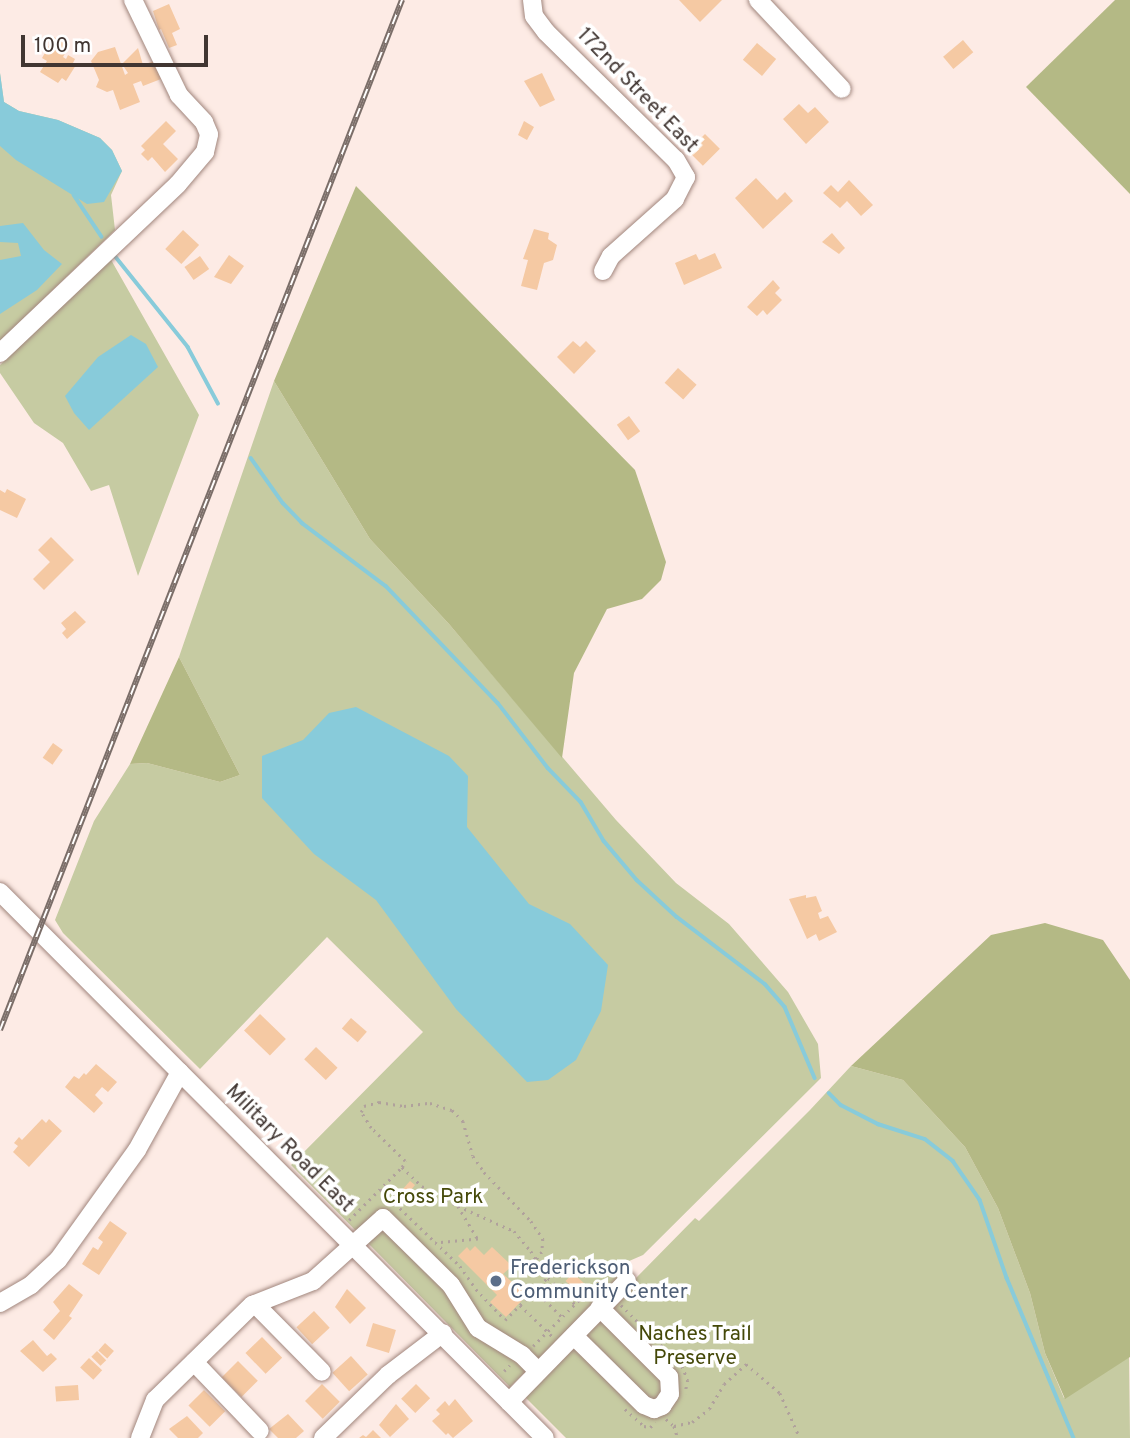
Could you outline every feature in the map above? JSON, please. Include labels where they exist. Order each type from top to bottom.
[{"type":"street","points":[[0,353],[178,184],[205,152],[209,134],[204,122],[179,95],[133,0]]},
{"type":"street","name":"172nd Street East","points":[[532,0],[534,16],[546,32],[676,160],[686,181],[675,198],[611,256],[603,271]]},
{"type":"street","points":[[758,0],[842,89]]},
{"type":"street","name":"Military Road East","points":[[0,892],[545,1438]]},
{"type":"street","points":[[0,1303],[31,1285],[58,1260],[137,1150],[180,1072]]},
{"type":"street","points":[[140,1438],[155,1400],[255,1304],[313,1281],[354,1247],[383,1218],[450,1285],[478,1328],[522,1355],[538,1371]]},
{"type":"street","points":[[509,1402],[627,1282]]},
{"type":"street","points":[[255,1304],[322,1372]]},
{"type":"street","points":[[574,1336],[644,1405],[654,1409],[662,1406],[670,1394],[669,1377],[608,1304]]},
{"type":"street","points":[[323,1438],[388,1375],[443,1333]]},
{"type":"street","points":[[194,1362],[260,1431]]},
{"type":"path","points":[[349,1220],[405,1161],[371,1128],[361,1112],[364,1107],[379,1102],[404,1106],[430,1103],[452,1110],[463,1121],[473,1156],[484,1172],[531,1221],[543,1239],[542,1252],[536,1260]]},
{"type":"path","points":[[402,1167],[422,1186],[458,1206],[514,1231],[548,1277],[575,1304]]},
{"type":"path","points":[[380,1189],[435,1242],[505,1320],[548,1277]]},
{"type":"path","points":[[435,1242],[478,1240],[458,1206]]},
{"type":"path","points":[[529,1350],[600,1279]]},
{"type":"path","points":[[535,1290],[562,1317]]},
{"type":"path","points":[[520,1304],[553,1337]]},
{"type":"path","points":[[608,1304],[682,1366],[688,1380],[684,1397]]},
{"type":"path","points":[[674,1426],[692,1422],[709,1409],[724,1384],[746,1364],[780,1393],[800,1438]]},
{"type":"path","points":[[623,1407],[643,1426],[650,1427],[670,1410]]},
{"type":"path","points":[[664,1416],[674,1426],[678,1438]]},
{"type":"green space","points":[[1115,0],[1130,0],[1130,194],[1026,87]]},
{"type":"green space","points":[[0,73],[4,102],[19,111],[58,120],[100,138],[112,150],[122,171],[111,195],[115,230],[0,341]]},
{"type":"green space","points":[[356,186],[635,470],[666,562],[661,580],[642,599],[607,609],[574,673],[562,758],[449,624],[370,539],[274,381]]},
{"type":"green space","points":[[110,258],[199,415],[138,576],[109,485],[91,491],[63,443],[34,423],[0,373],[0,365]]},
{"type":"green space","name":"Cross Park","points":[[274,381],[370,539],[449,624],[616,820],[676,883],[729,924],[788,992],[818,1044],[821,1078],[643,1255],[613,1268],[621,1277],[510,1387],[291,1165],[423,1032],[327,937],[200,1069],[63,933],[55,920],[94,821],[130,764],[147,763],[220,782],[240,775],[179,657]]},
{"type":"green space","points":[[179,657],[240,775],[220,782],[147,763],[130,764]]},
{"type":"green space","points":[[1045,923],[1103,940],[1130,980],[1130,1357],[1065,1399],[1045,1353],[1030,1293],[998,1208],[965,1147],[903,1080],[851,1066],[991,935]]},
{"type":"green space","name":"Naches Trail Preserve","points":[[851,1066],[903,1080],[965,1147],[998,1208],[1030,1293],[1045,1353],[1064,1398],[1129,1357],[1130,1438],[566,1438],[522,1394],[695,1218],[699,1221]]},
{"type":"water","points":[[0,73],[4,102],[19,111],[58,120],[100,138],[112,150],[122,171],[104,202],[87,204],[16,160],[0,146]]},
{"type":"water","points":[[23,223],[44,250],[62,264],[37,290],[0,314],[0,260],[21,256],[18,243],[0,242],[0,226]]},
{"type":"water","points":[[131,335],[146,344],[158,367],[89,430],[74,413],[65,396],[98,357]]},
{"type":"water","points":[[356,707],[449,756],[468,776],[467,827],[529,904],[570,924],[608,965],[601,1011],[576,1060],[548,1080],[527,1082],[456,1009],[376,900],[314,854],[262,798],[262,756],[303,740],[329,713]]},
{"type":"building","points":[[679,0],[722,0],[700,22]]},
{"type":"building","points":[[169,4],[180,29],[172,33],[177,45],[169,48],[153,11]]},
{"type":"building","points":[[54,37],[69,46],[63,57],[66,59],[68,55],[75,59],[73,63],[76,65],[66,81],[62,78],[58,83],[40,72],[47,61],[42,58]]},
{"type":"building","points":[[963,40],[973,52],[953,69],[943,57]]},
{"type":"building","points":[[757,43],[776,59],[762,76],[743,60]]},
{"type":"building","points":[[115,47],[125,75],[128,73],[122,64],[138,48],[143,65],[154,61],[161,79],[143,86],[141,81],[133,84],[140,102],[120,110],[113,90],[107,92],[96,87],[99,80],[91,61],[98,52]]},
{"type":"building","points":[[542,73],[555,100],[540,107],[524,81]]},
{"type":"building","points":[[799,104],[808,113],[815,107],[829,122],[806,144],[783,119]]},
{"type":"building","points":[[166,121],[176,131],[163,144],[178,159],[165,172],[152,157],[148,161],[141,154],[145,150],[141,146]]},
{"type":"building","points":[[524,121],[534,127],[527,140],[518,135]]},
{"type":"building","points":[[705,134],[720,149],[703,166],[688,151]]},
{"type":"building","points":[[756,178],[777,200],[785,192],[793,201],[763,229],[735,198]]},
{"type":"building","points":[[849,180],[873,205],[861,216],[847,201],[840,208],[823,193],[831,185],[838,192]]},
{"type":"building","points":[[534,229],[549,233],[548,239],[557,245],[553,260],[544,263],[537,290],[521,286],[528,260],[523,259]]},
{"type":"building","points":[[183,230],[199,245],[181,264],[165,249]]},
{"type":"building","points":[[832,233],[845,248],[839,254],[822,242]]},
{"type":"building","points":[[715,253],[722,268],[684,285],[675,263],[696,254],[699,260]]},
{"type":"building","points":[[229,255],[244,266],[231,284],[214,277]]},
{"type":"building","points":[[200,256],[209,269],[194,280],[184,267]]},
{"type":"building","points":[[773,280],[780,288],[775,293],[782,300],[767,315],[763,310],[757,316],[747,307]]},
{"type":"building","points":[[573,341],[580,347],[586,341],[596,351],[574,374],[557,357]]},
{"type":"building","points":[[678,368],[697,385],[683,400],[665,383]]},
{"type":"building","points":[[629,416],[640,431],[628,440],[617,425]]},
{"type":"building","points":[[7,489],[26,499],[17,518],[0,510],[0,490],[5,493]]},
{"type":"building","points":[[51,537],[74,560],[44,590],[33,579],[50,562],[38,550]]},
{"type":"building","points":[[75,611],[86,622],[67,639],[62,633],[66,629],[61,623]]},
{"type":"building","points":[[53,743],[63,750],[53,765],[43,758]]},
{"type":"building","points":[[806,895],[806,898],[816,896],[822,911],[818,913],[820,919],[828,916],[837,932],[819,941],[816,934],[807,939],[789,899]]},
{"type":"building","points":[[260,1014],[286,1039],[270,1056],[244,1031]]},
{"type":"building","points":[[351,1018],[367,1032],[358,1042],[342,1029]]},
{"type":"building","points":[[316,1047],[338,1068],[326,1080],[304,1059]]},
{"type":"building","points":[[96,1064],[117,1082],[108,1092],[102,1087],[95,1095],[103,1103],[94,1113],[65,1087],[74,1076],[79,1079]]},
{"type":"building","points":[[42,1119],[46,1123],[49,1119],[62,1131],[29,1167],[13,1152],[18,1146],[14,1143],[19,1137],[22,1140]]},
{"type":"building","points":[[410,1181],[415,1185],[407,1195],[402,1190]]},
{"type":"building","points":[[110,1221],[127,1233],[99,1275],[82,1264],[93,1247],[98,1250],[103,1242],[98,1238]]},
{"type":"building","name":"Frederickson Community Center","points":[[475,1246],[484,1255],[492,1247],[512,1266],[503,1274],[527,1295],[506,1317],[490,1302],[497,1295],[458,1256],[467,1247],[470,1251]]},
{"type":"building","points":[[573,1273],[588,1287],[581,1295],[565,1281]]},
{"type":"building","points":[[69,1284],[83,1295],[69,1316],[72,1318],[54,1340],[43,1330],[60,1311],[53,1302]]},
{"type":"building","points":[[347,1289],[366,1308],[350,1324],[335,1307]]},
{"type":"building","points":[[314,1311],[330,1328],[312,1344],[296,1327]]},
{"type":"building","points":[[373,1323],[396,1330],[389,1353],[366,1346]]},
{"type":"building","points":[[262,1337],[282,1358],[266,1374],[245,1353]]},
{"type":"building","points":[[33,1340],[47,1356],[51,1353],[57,1359],[43,1372],[20,1351]]},
{"type":"building","points":[[105,1343],[114,1351],[107,1358],[98,1350]]},
{"type":"building","points":[[97,1351],[106,1360],[101,1366],[91,1357]]},
{"type":"building","points":[[351,1356],[368,1375],[349,1391],[332,1373]]},
{"type":"building","points":[[89,1358],[102,1370],[93,1380],[80,1368]]},
{"type":"building","points":[[238,1361],[258,1381],[242,1397],[222,1377]]},
{"type":"building","points":[[322,1384],[340,1402],[323,1419],[305,1401]]},
{"type":"building","points":[[416,1384],[430,1398],[415,1413],[401,1399]]},
{"type":"building","points":[[78,1385],[79,1400],[56,1402],[55,1387]]},
{"type":"building","points":[[204,1390],[225,1411],[210,1427],[188,1406]]},
{"type":"building","points":[[455,1399],[473,1421],[453,1438],[432,1421],[440,1414],[436,1410],[445,1401],[449,1406]]},
{"type":"building","points":[[396,1404],[409,1419],[390,1437],[379,1425]]},
{"type":"building","points":[[288,1414],[304,1431],[296,1438],[278,1438],[269,1429]]},
{"type":"building","points":[[187,1416],[203,1433],[198,1438],[178,1438],[169,1429]]},
{"type":"building","points":[[373,1430],[381,1438],[359,1438],[363,1435],[366,1437]]},
{"type":"waterway","points":[[74,195],[102,237]]},
{"type":"waterway","points":[[116,257],[188,347],[218,403]]},
{"type":"waterway","points":[[251,458],[283,503],[302,523],[386,586],[498,703],[548,768],[581,802],[604,841],[637,880],[677,917],[765,984],[785,1007],[815,1078]]},
{"type":"waterway","points":[[829,1093],[841,1105],[878,1124],[925,1139],[953,1161],[980,1200],[1007,1278],[1074,1438]]},
{"type":"railway","points":[[0,1030],[402,0]]},
{"type":"place","name":"Frederickson Community Center","points":[[496,1281]]}]
